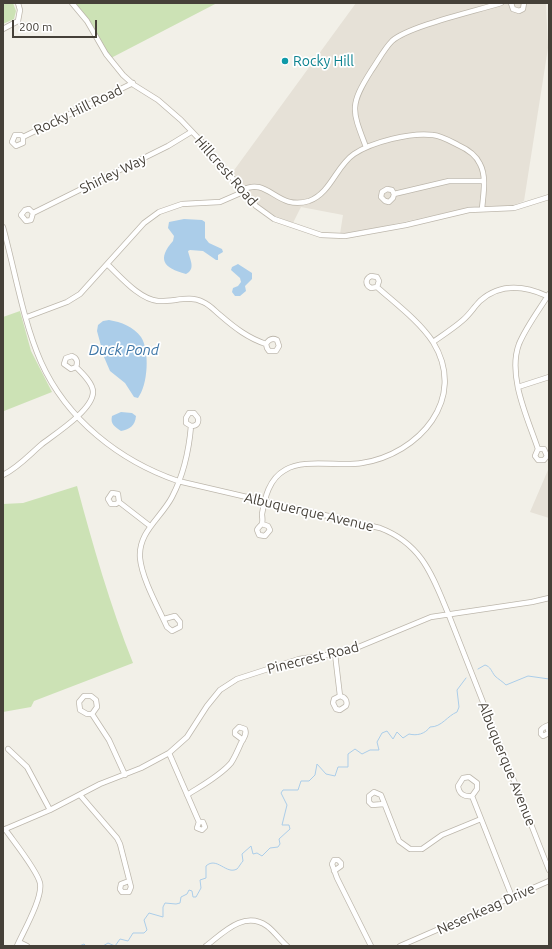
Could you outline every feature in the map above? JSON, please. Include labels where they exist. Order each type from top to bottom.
[{"type":"street","points":[[3,29],[18,21],[20,10],[18,3]]},
{"type":"street","name":"Hillcrest Road","points":[[72,3],[87,21],[116,67],[132,84],[158,100],[191,132],[256,206],[274,219],[307,231],[334,237],[371,232],[469,210],[514,208],[549,197]]},
{"type":"street","points":[[366,147],[355,117],[355,101],[359,91],[392,42],[407,32],[501,3]]},
{"type":"street","points":[[511,3],[513,8],[517,10],[523,9],[524,3]]},
{"type":"street","name":"Rocky Hill Road","points":[[24,137],[132,84]]},
{"type":"street","name":"Shirley Way","points":[[33,213],[168,146],[191,132]]},
{"type":"street","points":[[27,317],[74,298],[149,219],[163,209],[182,204],[220,202],[250,186],[257,186],[285,201],[297,202],[311,200],[325,191],[346,160],[366,147],[412,135],[437,136],[462,147],[474,156],[482,168],[482,209]]},
{"type":"street","points":[[394,194],[449,181],[483,181]]},
{"type":"street","name":"Albuquerque Avenue","points":[[3,227],[27,317],[45,370],[59,393],[76,416],[100,438],[132,460],[158,474],[178,481],[373,526],[399,538],[410,546],[425,563],[448,613],[549,870]]},
{"type":"street","points":[[107,264],[145,297],[157,301],[186,299],[198,300],[208,305],[244,334],[266,344]]},
{"type":"street","points":[[262,524],[265,501],[274,479],[289,467],[300,464],[343,466],[369,462],[399,451],[420,436],[436,413],[443,391],[442,367],[433,342],[420,326],[377,286]]},
{"type":"street","points":[[433,342],[463,321],[482,300],[496,292],[512,288],[524,288],[548,295],[518,346],[515,366],[518,387],[538,449]]},
{"type":"street","points":[[3,475],[19,466],[44,443],[59,434],[90,402],[93,392],[91,385],[76,367]]},
{"type":"street","points":[[518,387],[549,377]]},
{"type":"street","points":[[164,619],[141,563],[142,542],[150,526],[168,504],[178,481],[190,441],[192,426]]},
{"type":"street","points":[[119,502],[150,526]]},
{"type":"street","name":"Pinecrest Road","points":[[4,830],[50,810],[100,784],[125,775],[169,753],[187,737],[213,698],[228,684],[293,661],[335,654],[375,641],[423,620],[448,613],[526,603],[549,598]]},
{"type":"street","points":[[335,654],[340,696]]},
{"type":"street","points":[[84,696],[91,696],[96,700],[97,707],[92,714],[84,714],[79,708],[80,700],[84,696]]},
{"type":"street","points":[[92,714],[110,742],[125,775]]},
{"type":"street","points":[[187,796],[227,767],[243,740]]},
{"type":"street","points":[[8,750],[27,767],[50,810]]},
{"type":"street","points":[[169,753],[199,822]]},
{"type":"street","points":[[469,777],[477,783],[477,789],[472,796],[465,796],[459,789],[459,783],[463,778],[469,777]]},
{"type":"street","points":[[80,795],[117,838],[129,881]]},
{"type":"street","points":[[472,796],[512,897]]},
{"type":"street","points":[[384,804],[399,841],[404,846],[413,850],[422,849],[442,835],[481,819]]},
{"type":"street","points":[[4,830],[36,874],[40,884],[39,896],[18,944],[26,946]]},
{"type":"street","points":[[334,871],[371,946]]},
{"type":"street","name":"Nesenkeag Drive","points":[[400,946],[549,881]]},
{"type":"street","points":[[206,946],[234,925],[248,921],[266,925],[287,946]]},
{"type":"shaded area","points":[[356,3],[546,3],[548,48],[524,201],[503,207],[468,208],[371,229],[340,234],[343,215],[301,207],[293,223],[275,216],[258,205],[232,173]]},
{"type":"shaded area","points":[[549,470],[549,518],[530,512]]},
{"type":"green space","points":[[3,3],[13,3],[16,11],[14,19],[3,24]]},
{"type":"green space","points":[[74,3],[217,3],[111,58]]},
{"type":"green space","points":[[20,311],[31,351],[52,392],[4,411],[3,317]]},
{"type":"green space","points":[[77,486],[102,575],[133,663],[34,701],[31,707],[3,712],[3,504],[23,503]]},
{"type":"water","points":[[184,219],[202,220],[205,222],[205,238],[209,243],[222,249],[223,252],[218,255],[218,260],[216,260],[203,251],[188,251],[192,267],[186,274],[172,269],[165,262],[164,258],[174,236],[168,228],[169,222]]},
{"type":"water","points":[[238,264],[252,273],[252,279],[245,286],[246,291],[240,296],[235,296],[232,292],[233,288],[238,286],[241,282],[240,278],[231,270],[232,267]]},
{"type":"water","name":"Duck Pond","points":[[109,320],[131,328],[138,333],[144,343],[147,368],[144,385],[138,398],[134,397],[125,383],[110,371],[104,357],[97,331],[98,325],[103,321]]},
{"type":"water","points":[[121,412],[132,413],[136,416],[132,426],[121,431],[114,425],[112,416]]},
{"type":"waterway","points":[[478,669],[485,665],[487,666],[495,676],[506,685],[528,676],[549,679]]},
{"type":"waterway","points":[[103,946],[108,943],[115,946],[120,939],[128,941],[133,933],[144,933],[147,930],[144,920],[149,913],[163,917],[163,907],[165,903],[180,903],[181,897],[187,894],[189,890],[192,891],[193,897],[196,897],[201,888],[200,880],[206,878],[206,866],[214,863],[229,870],[237,869],[243,861],[242,854],[251,846],[253,854],[257,853],[262,856],[270,848],[278,847],[280,844],[279,839],[290,829],[289,825],[282,825],[287,805],[281,793],[283,790],[298,790],[301,781],[309,781],[315,775],[317,764],[326,774],[335,776],[338,767],[348,767],[348,754],[355,749],[362,754],[370,750],[379,750],[377,742],[382,733],[387,731],[393,739],[397,732],[403,738],[409,734],[421,734],[430,727],[438,725],[457,712],[459,707],[457,690],[466,678]]},
{"type":"waterway","points":[[79,946],[84,944],[86,946]]},
{"type":"place","name":"Rocky Hill","points":[[285,61]]}]
